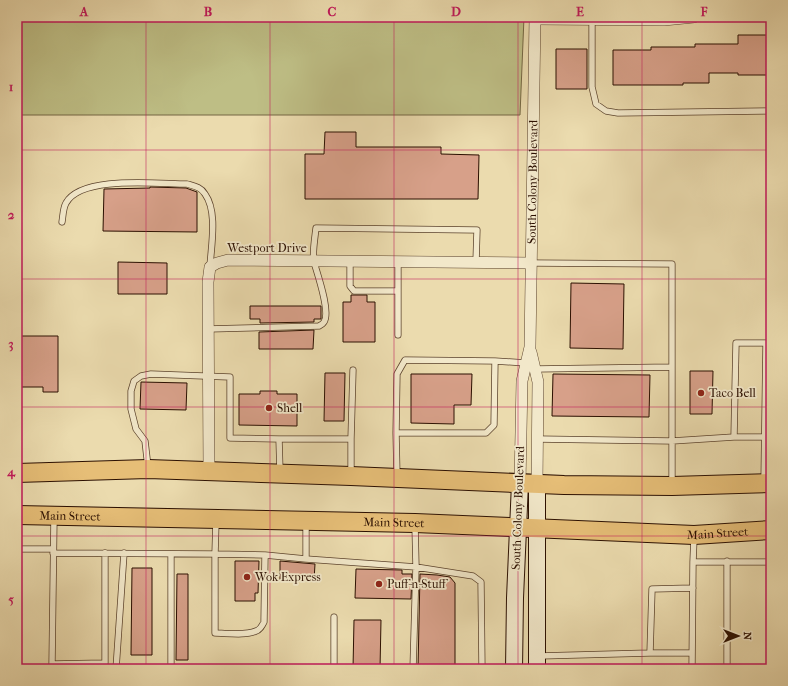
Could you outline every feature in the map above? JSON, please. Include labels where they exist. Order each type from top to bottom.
[{"type":"main road","points":[[17,473],[148,470],[351,476],[528,484],[672,486],[767,483]]},
{"type":"main road","name":"South Colony Boulevard","points":[[514,669],[518,527],[528,484]]},
{"type":"main road","name":"South Colony Boulevard","points":[[528,484],[537,528],[537,662]]},
{"type":"main road","name":"Main Street","points":[[17,515],[415,523],[694,535],[771,530]]},
{"type":"street","points":[[535,18],[664,20],[694,17]]},
{"type":"street","name":"South Colony Boulevard","points":[[528,484],[537,439],[538,382],[531,366],[530,347],[535,18]]},
{"type":"street","name":"Westport Drive","points":[[210,267],[218,262],[228,260],[531,263]]},
{"type":"street","points":[[209,471],[208,282],[210,267]]},
{"type":"street","name":"South Colony Boulevard","points":[[528,484],[522,381],[531,366]]},
{"type":"lane","points":[[592,18],[592,87],[596,104],[606,111],[618,113],[771,112]]},
{"type":"lane","points":[[62,222],[66,204],[77,192],[92,186],[115,183],[187,184],[197,187],[205,193],[211,209],[213,230],[210,267]]},
{"type":"lane","points":[[208,329],[319,326],[324,323],[326,318],[322,291],[314,261],[316,228],[477,230],[476,262]]},
{"type":"lane","points":[[350,261],[350,286],[354,291],[398,291]]},
{"type":"lane","points":[[398,262],[398,335]]},
{"type":"lane","points":[[531,263],[672,264],[672,486]]},
{"type":"lane","points":[[734,437],[736,343],[766,343],[767,483]]},
{"type":"lane","points":[[398,478],[396,433],[397,374],[405,360],[495,361],[531,366],[672,367]]},
{"type":"lane","points":[[396,433],[486,433],[494,425],[495,361]]},
{"type":"lane","points":[[351,476],[353,370]]},
{"type":"lane","points":[[148,470],[145,441],[136,429],[131,409],[134,381],[141,376],[151,374],[230,377],[230,438],[352,439]]},
{"type":"lane","points":[[537,439],[672,441],[734,437],[767,441]]},
{"type":"lane","points":[[279,439],[280,474]]},
{"type":"lane","points":[[54,515],[52,664],[105,663],[105,553]]},
{"type":"lane","points":[[217,519],[215,554],[215,633],[251,633],[257,631],[262,626],[264,622],[265,554]]},
{"type":"lane","points":[[306,520],[306,558]]},
{"type":"lane","points":[[413,669],[416,567],[415,523]]},
{"type":"lane","points":[[692,669],[692,562],[694,535]]},
{"type":"lane","points":[[17,549],[105,553],[265,554],[416,567],[473,576],[481,582],[482,669]]},
{"type":"lane","points":[[116,669],[124,553]]},
{"type":"lane","points":[[171,554],[171,669]]},
{"type":"lane","points":[[726,669],[727,561]]},
{"type":"lane","points":[[692,562],[771,562]]},
{"type":"lane","points":[[650,653],[652,589],[692,588]]},
{"type":"lane","points":[[770,669],[771,608]]},
{"type":"lane","points":[[334,616],[334,669]]},
{"type":"lane","points":[[537,662],[650,653],[692,653]]},
{"type":"green space","points":[[17,17],[524,17],[520,115],[17,115]]},
{"type":"building","points":[[738,35],[770,35],[770,75],[709,73],[709,83],[683,83],[683,85],[613,85],[613,50],[651,50],[651,47],[695,47],[695,44],[738,44]]},
{"type":"building","points":[[556,49],[587,49],[587,89],[556,89]]},
{"type":"building","points":[[325,132],[356,132],[356,147],[441,147],[441,154],[479,155],[478,199],[305,199],[305,154],[324,154]]},
{"type":"building","points":[[150,187],[186,188],[197,192],[197,232],[103,231],[104,189]]},
{"type":"building","points":[[118,262],[167,263],[167,294],[118,294]]},
{"type":"building","points":[[571,283],[624,284],[623,349],[570,348]]},
{"type":"building","points":[[351,295],[367,295],[367,302],[375,302],[375,342],[343,342],[343,302],[351,302]]},
{"type":"building","points":[[250,306],[321,306],[321,319],[314,319],[314,322],[260,323],[260,319],[250,319]]},
{"type":"building","points":[[314,330],[313,349],[259,349],[259,332]]},
{"type":"building","points":[[17,336],[58,336],[58,392],[43,392],[43,387],[17,387]]},
{"type":"building","name":"Taco Bell","points":[[690,371],[713,371],[712,414],[690,414]]},
{"type":"building","points":[[325,373],[345,373],[344,421],[324,421]]},
{"type":"building","points":[[411,374],[472,374],[471,405],[454,405],[454,424],[411,423]]},
{"type":"building","points":[[553,374],[650,375],[649,417],[552,416]]},
{"type":"building","points":[[141,382],[187,383],[186,410],[140,409]]},
{"type":"building","points":[[260,391],[277,391],[277,394],[297,394],[297,426],[239,425],[239,394],[260,394]]},
{"type":"building","name":"Wok Express","points":[[235,561],[259,561],[258,593],[255,593],[255,601],[235,601]]},
{"type":"building","points":[[280,561],[315,564],[314,580],[280,580]]},
{"type":"building","points":[[132,568],[152,568],[152,655],[131,655]]},
{"type":"building","name":"Puff-n-Stuff","points":[[356,569],[402,570],[402,574],[412,574],[411,599],[355,598]]},
{"type":"building","points":[[177,574],[188,574],[188,660],[176,660]]},
{"type":"building","points":[[420,574],[450,577],[455,583],[455,669],[418,669]]},
{"type":"building","points":[[354,620],[381,620],[380,669],[353,669]]},
{"type":"place","name":"Taco Bell","points":[[701,393]]},
{"type":"place","name":"Shell","points":[[269,408]]},
{"type":"place","name":"Wok Express","points":[[247,577]]},
{"type":"place","name":"Puff-n-Stuff","points":[[379,584]]}]
